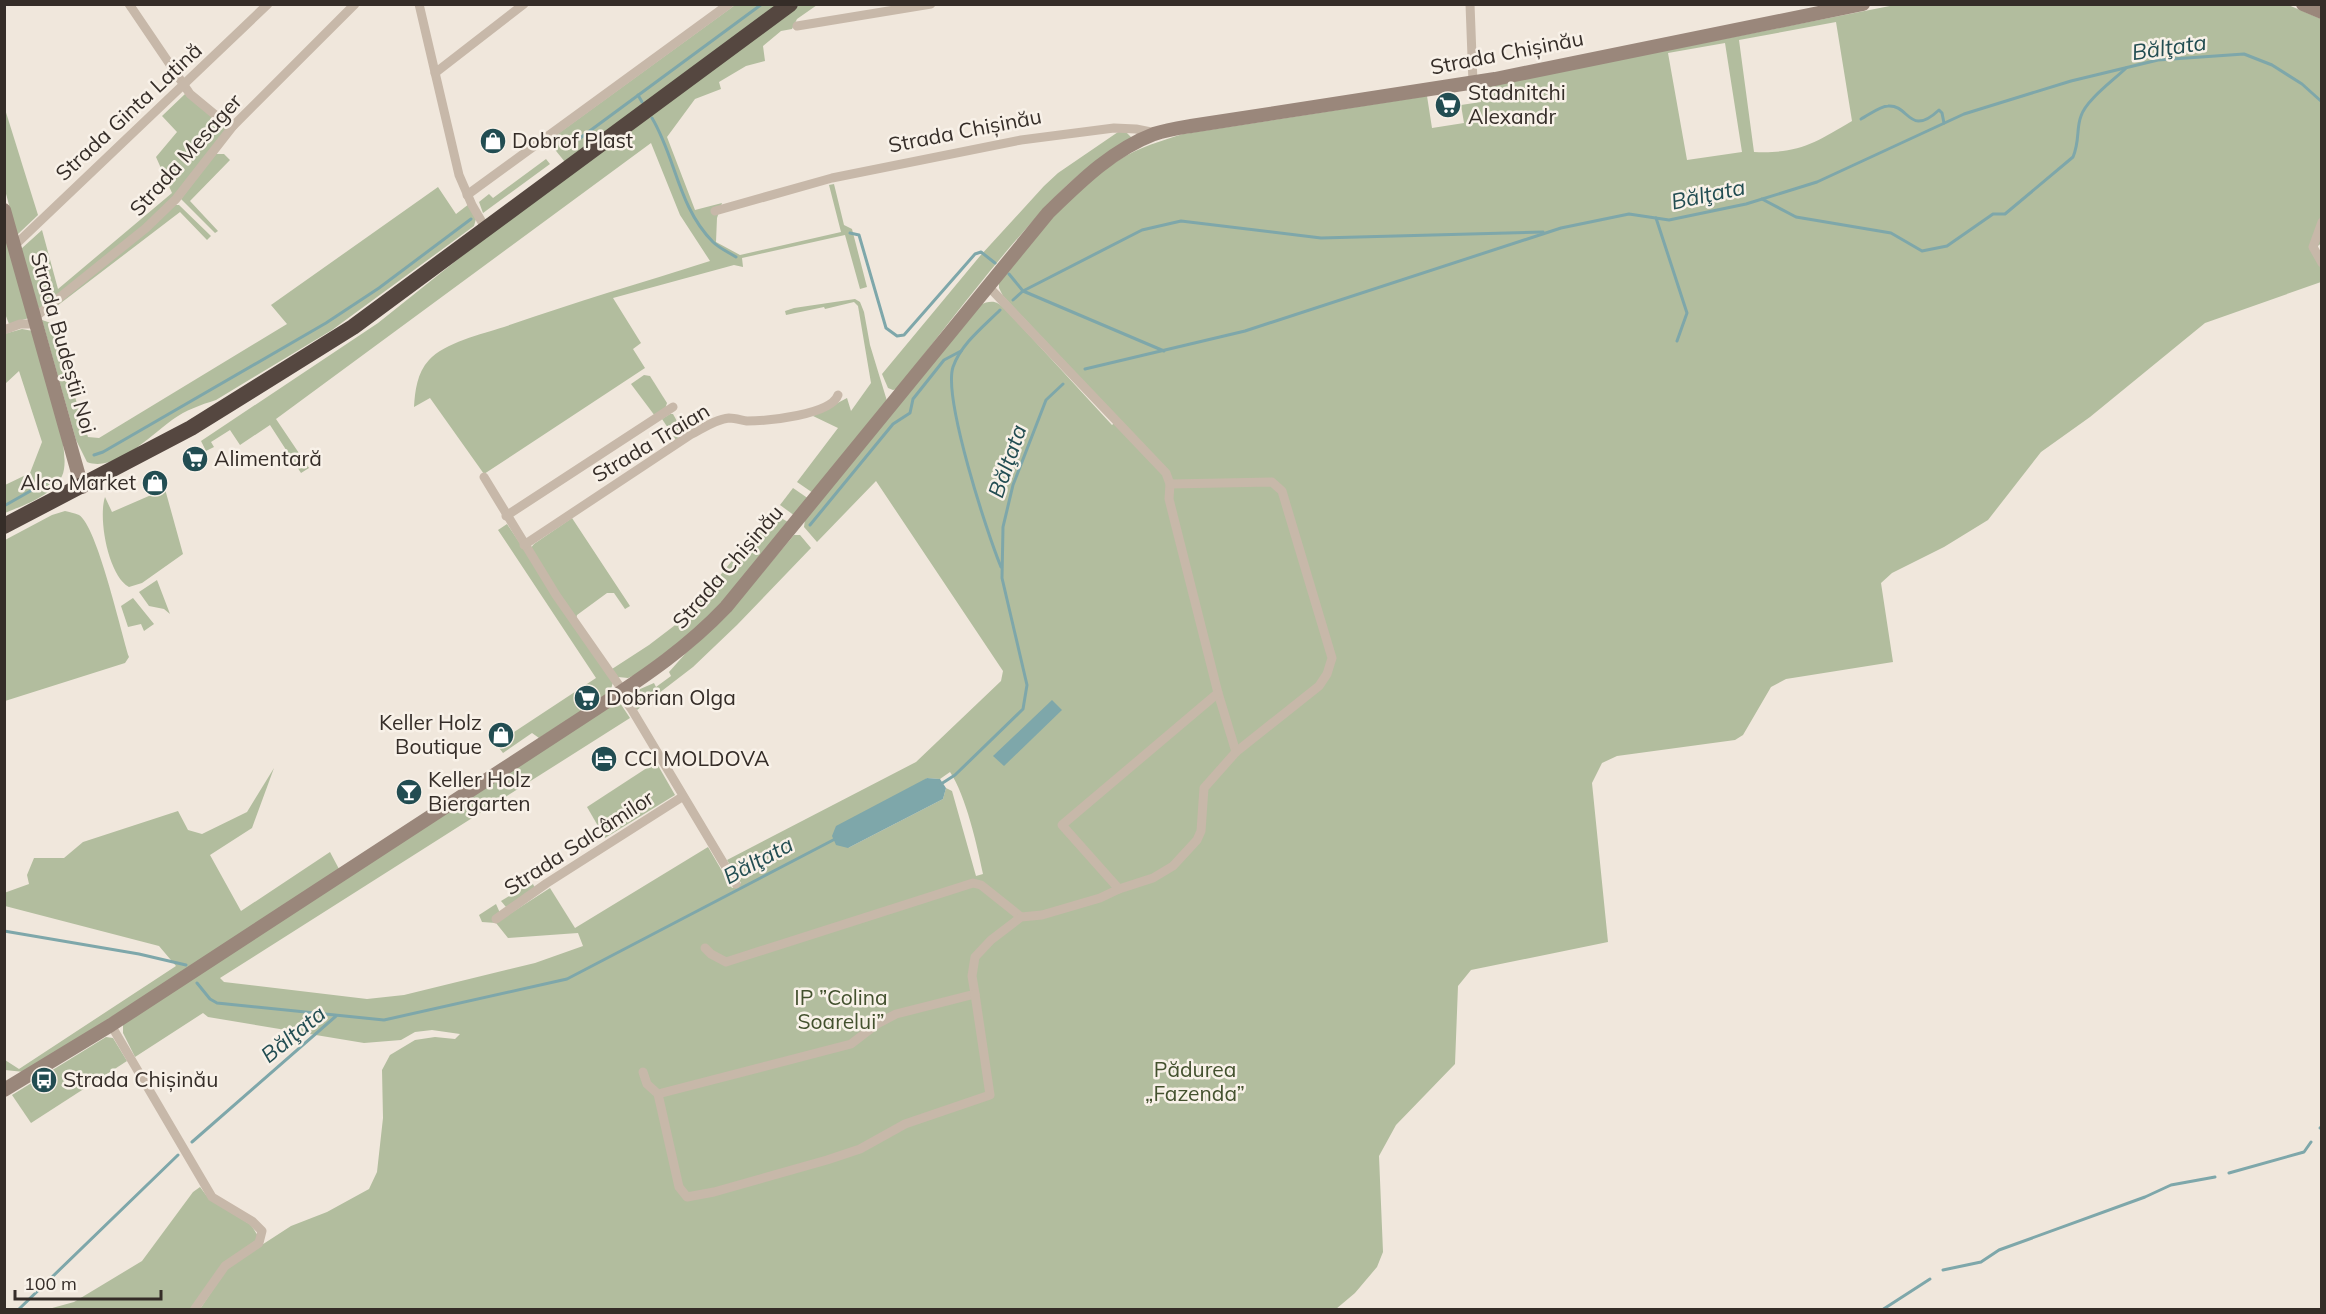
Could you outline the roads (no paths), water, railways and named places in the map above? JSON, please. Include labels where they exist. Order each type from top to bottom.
[{"type":"highway","points":[[4,526],[191,428],[289,369],[360,322],[789,4]]},
{"type":"street","points":[[129,4],[183,86],[196,101],[233,126]]},
{"type":"street","name":"Strada Ginta Latină","points":[[15,246],[268,4]]},
{"type":"street","name":"Strada Mesager","points":[[35,321],[146,228],[176,199],[233,126],[355,4]]},
{"type":"street","points":[[419,4],[453,152],[467,195],[486,229]]},
{"type":"street","points":[[435,73],[524,4]]},
{"type":"street","points":[[467,195],[729,4]]},
{"type":"street","points":[[797,26],[931,4]]},
{"type":"street","points":[[1470,4],[1473,83]]},
{"type":"street","name":"Strada Chișinău","points":[[4,1090],[111,1025],[671,658],[726,607],[1048,213],[1085,178],[1125,149],[1156,133],[1191,126],[1473,83],[1843,6],[1863,4]]},
{"type":"street","points":[[2303,4],[2322,12]]},
{"type":"street","name":"Strada Chișinău","points":[[716,211],[832,178],[1021,140],[1114,128],[1156,133]]},
{"type":"street","name":"Strada Budeștii Noi","points":[[4,210],[82,487]]},
{"type":"street","points":[[2322,222],[2313,247],[2322,263]]},
{"type":"street","points":[[987,286],[1166,473],[1170,484],[1169,499],[1218,693],[1236,752]]},
{"type":"street","points":[[4,330],[35,321]]},
{"type":"street","name":"Strada Traian","points":[[524,544],[690,435],[719,421],[729,418],[746,421],[773,420],[823,408],[832,404],[838,395]]},
{"type":"street","name":"Strada Traian","points":[[506,516],[673,407]]},
{"type":"street","points":[[484,477],[556,596],[621,692]]},
{"type":"street","points":[[643,1072],[647,1084],[658,1094],[680,1187],[687,1197],[714,1192],[860,1149],[905,1124],[990,1095],[972,976],[975,957],[1021,917],[1042,915],[1100,898],[1153,878],[1173,866],[1197,840],[1201,831],[1204,789],[1236,752],[1319,686],[1332,658],[1282,491],[1272,482],[1170,484]]},
{"type":"street","name":"Strada Salcâmilor","points":[[621,692],[736,884]]},
{"type":"street","points":[[1119,889],[1062,825],[1218,693]]},
{"type":"street","name":"Strada Salcâmilor","points":[[496,919],[547,883],[682,797]]},
{"type":"street","points":[[705,948],[726,962],[973,883],[981,885],[1021,917]]},
{"type":"street","points":[[658,1094],[851,1044],[877,1024],[896,1014],[975,994]]},
{"type":"street","points":[[111,1025],[212,1197],[252,1221],[262,1231],[259,1243],[225,1266],[194,1310]]},
{"type":"water","points":[[1052,700],[1062,710],[1004,766],[993,756]]},
{"type":"water","points":[[927,778],[940,779],[946,788],[943,799],[848,848],[836,845],[832,836],[836,826]]},
{"type":"waterway","points":[[572,144],[762,4]]},
{"type":"waterway","name":"Bălţata","points":[[1085,369],[1245,331],[1561,228],[1629,214],[1669,220],[1746,204],[1817,182],[1964,114],[2071,81],[2158,60],[2244,54],[2272,65],[2302,84],[2322,102]]},
{"type":"waterway","points":[[1762,199],[1796,217],[1891,233],[1922,251],[1947,246],[1993,214],[2005,214],[2073,157],[2080,121],[2088,103],[2126,68]]},
{"type":"waterway","points":[[638,95],[642,102]]},
{"type":"waterway","points":[[1861,119],[1888,106],[1901,110],[1915,121],[1929,118],[1939,110],[1944,123]]},
{"type":"waterway","points":[[652,118],[667,149],[685,198],[701,228],[713,242],[736,257]]},
{"type":"waterway","points":[[1656,218],[1687,313],[1677,341]]},
{"type":"waterway","points":[[94,455],[103,452],[326,323],[379,288],[471,219]]},
{"type":"waterway","points":[[1013,300],[1023,291],[1142,230],[1181,221],[1321,238],[1543,232]]},
{"type":"waterway","points":[[850,233],[859,235],[886,328],[897,336],[904,335],[975,254],[981,252],[995,263]]},
{"type":"waterway","points":[[1009,274],[1023,291],[1164,351]]},
{"type":"waterway","points":[[1000,310],[961,351],[953,367],[952,383],[954,407],[968,466],[1001,567]]},
{"type":"waterway","points":[[810,525],[893,424],[910,413],[913,399],[944,360],[961,351]]},
{"type":"waterway","name":"Bălţata","points":[[941,784],[955,775],[1023,709],[1027,685],[1002,578],[1003,527],[1013,485],[1046,400],[1063,384]]},
{"type":"waterway","points":[[4,506],[48,481]]},
{"type":"waterway","name":"Bălţata","points":[[197,983],[210,999],[217,1003],[384,1020],[567,979],[837,838]]},
{"type":"waterway","points":[[4,931],[139,954],[186,965]]},
{"type":"waterway","name":"Bălţata","points":[[192,1142],[336,1016]]},
{"type":"waterway","points":[[2229,1173],[2304,1152],[2311,1142]]},
{"type":"waterway","name":"Bălţata","points":[[18,1310],[178,1155]]},
{"type":"waterway","points":[[1943,1270],[1981,1262],[1999,1250],[2145,1197],[2171,1185],[2215,1177]]},
{"type":"waterway","points":[[1882,1310],[1930,1279]]},
{"type":"place","name":"Stadnitchi Alexandr","points":[[1448,105]]},
{"type":"place","name":"Dobrof Plast","points":[[493,141]]},
{"type":"place","name":"Alimentară","points":[[195,459]]},
{"type":"place","name":"Alco Market","points":[[155,483]]},
{"type":"place","name":"Dobrian Olga","points":[[587,698]]},
{"type":"place","name":"Keller Holz Boutique","points":[[501,735]]},
{"type":"place","name":"CCI MOLDOVA","points":[[604,759]]},
{"type":"place","name":"Keller Holz Biergarten","points":[[409,792]]},
{"type":"place","name":"Strada Chișinău","points":[[44,1080]]},
{"type":"park label","name":"IP ”Colina Soarelui”","points":[[841,1010]]},
{"type":"park label","name":"Pădurea „Fazenda”","points":[[1195,1082]]}]
